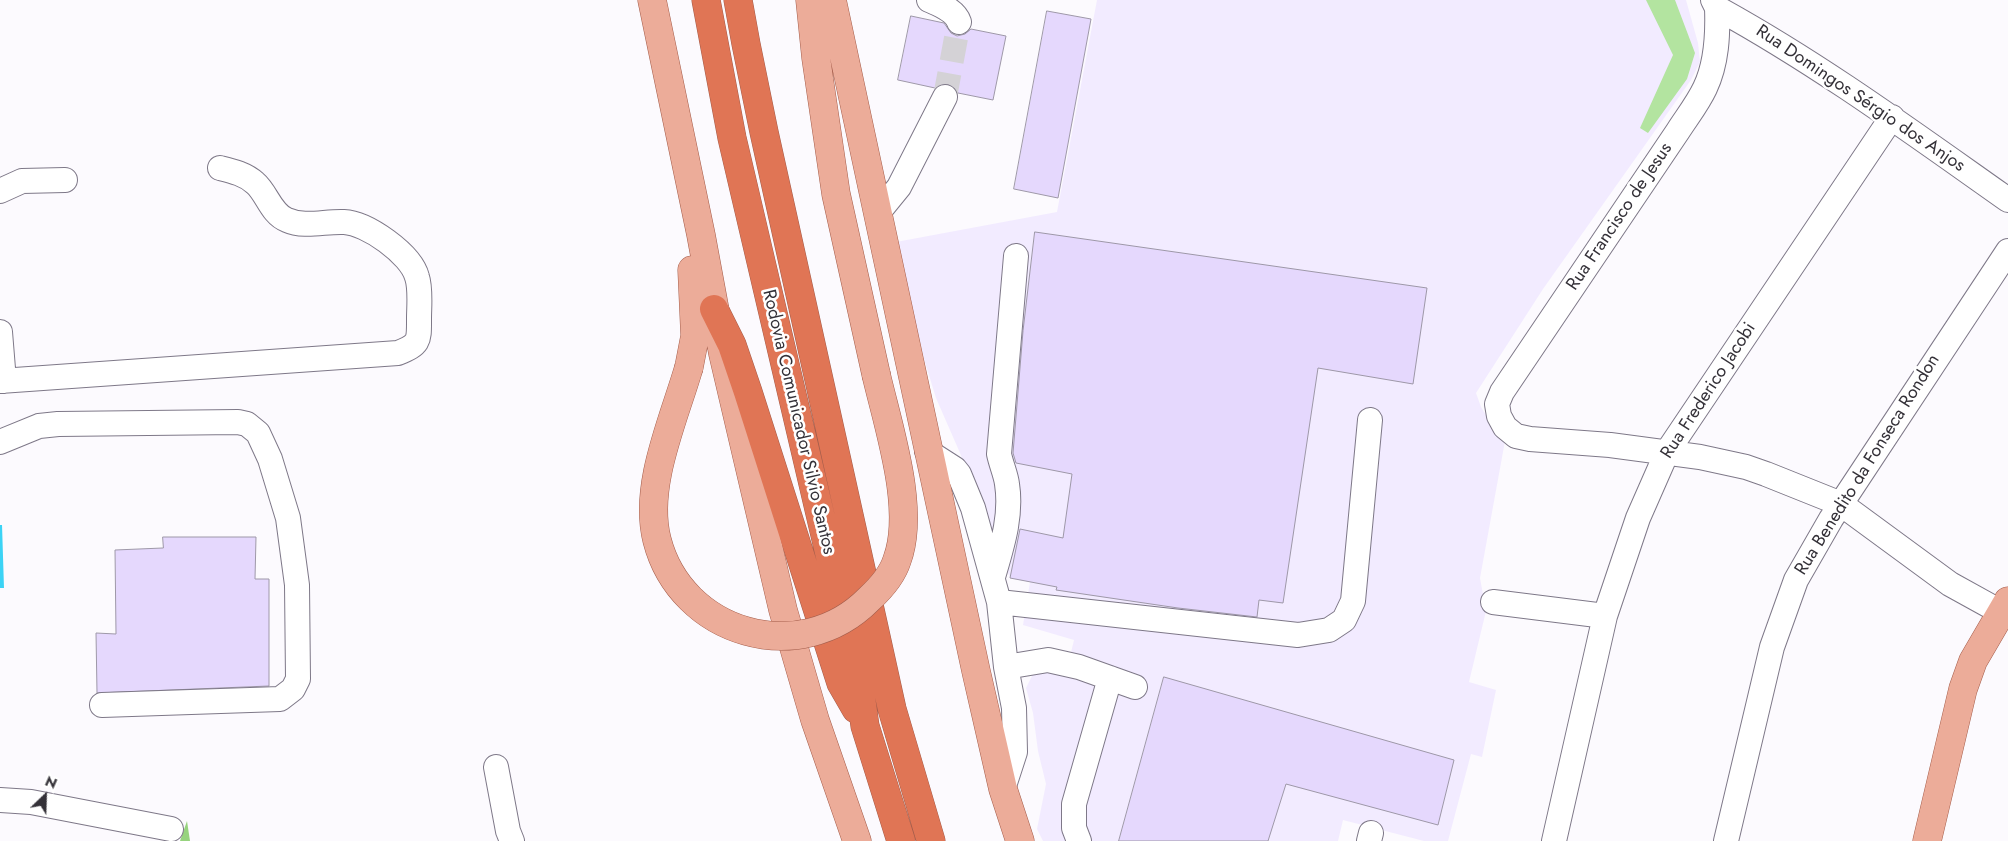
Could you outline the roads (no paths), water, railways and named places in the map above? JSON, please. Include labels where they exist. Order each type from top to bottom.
[{"type":"highway","name":"Rodovia Comunicador Silvio Santos","points":[[706,0],[735,148],[858,676],[865,726],[902,841]]},
{"type":"highway","name":"Rodovia Comunicador Silvio Santos","points":[[738,0],[759,106],[892,709],[931,841]]},
{"type":"highway","points":[[714,308],[732,345],[748,392],[840,683],[865,726]]},
{"type":"main road","points":[[652,0],[701,235],[723,354],[783,610],[815,720],[857,841]]},
{"type":"main road","points":[[701,235],[691,265],[695,336],[689,367],[659,466],[653,511],[657,539],[664,563],[685,594],[701,609],[736,629],[767,637],[822,630],[856,613],[884,584],[897,560],[904,531],[900,480],[836,194],[816,58],[810,0]]},
{"type":"main road","points":[[832,0],[927,451],[1003,789],[1020,841]]},
{"type":"main road","points":[[1927,841],[1963,689],[1973,661],[2006,610]]},
{"type":"street","points":[[929,0],[951,11],[958,18],[959,22]]},
{"type":"street","name":"Rua Domingos Sérgio dos Anjos","points":[[1715,4],[1892,117],[2008,200]]},
{"type":"street","name":"Rua Francisco de Jesus","points":[[1667,452],[1610,445],[1530,440],[1516,436],[1505,427],[1497,404],[1502,392],[1705,88],[1714,59],[1718,30],[1715,4]]},
{"type":"street","points":[[877,214],[899,187],[946,97]]},
{"type":"street","name":"Rua Frederico Jacobi","points":[[1554,841],[1605,616],[1638,518],[1667,452],[1892,117]]},
{"type":"street","points":[[0,332],[2,381],[398,353],[412,347],[419,338],[418,278],[413,267],[401,253],[369,229],[355,224],[344,222],[302,224],[286,220],[276,212],[256,184],[240,173],[220,168]]},
{"type":"street","points":[[0,191],[22,181],[64,180]]},
{"type":"street","name":"Rua Benedito da Fonseca Rondon","points":[[1726,841],[1772,647],[1784,609],[1796,580],[1841,504],[2008,251]]},
{"type":"street","points":[[993,577],[1005,539],[1009,504],[1007,481],[998,454],[1016,256]]},
{"type":"street","points":[[999,602],[1298,635],[1329,630],[1344,620],[1353,601],[1370,420]]},
{"type":"street","points":[[0,442],[39,426],[58,424],[238,422],[247,424],[258,433],[270,459],[288,518],[297,585],[298,679],[293,689],[280,699],[102,705]]},
{"type":"street","points":[[927,451],[955,469],[959,474],[973,508],[999,602],[1006,667],[1014,708],[1015,752],[1003,789]]},
{"type":"street","points":[[1667,452],[1746,467],[1841,504],[1950,584],[2006,610]]},
{"type":"street","points":[[1493,602],[1605,616]]},
{"type":"street","points":[[1006,667],[1048,660],[1079,667],[1135,687]]},
{"type":"street","points":[[1079,841],[1074,828],[1074,804],[1110,678]]},
{"type":"street","points":[[496,767],[508,831],[512,841]]},
{"type":"street","points":[[0,800],[31,802],[171,829]]},
{"type":"water","points":[[0,525],[2,525],[4,588],[0,588]]},
{"type":"tunnel","points":[[945,97],[959,22]]}]
